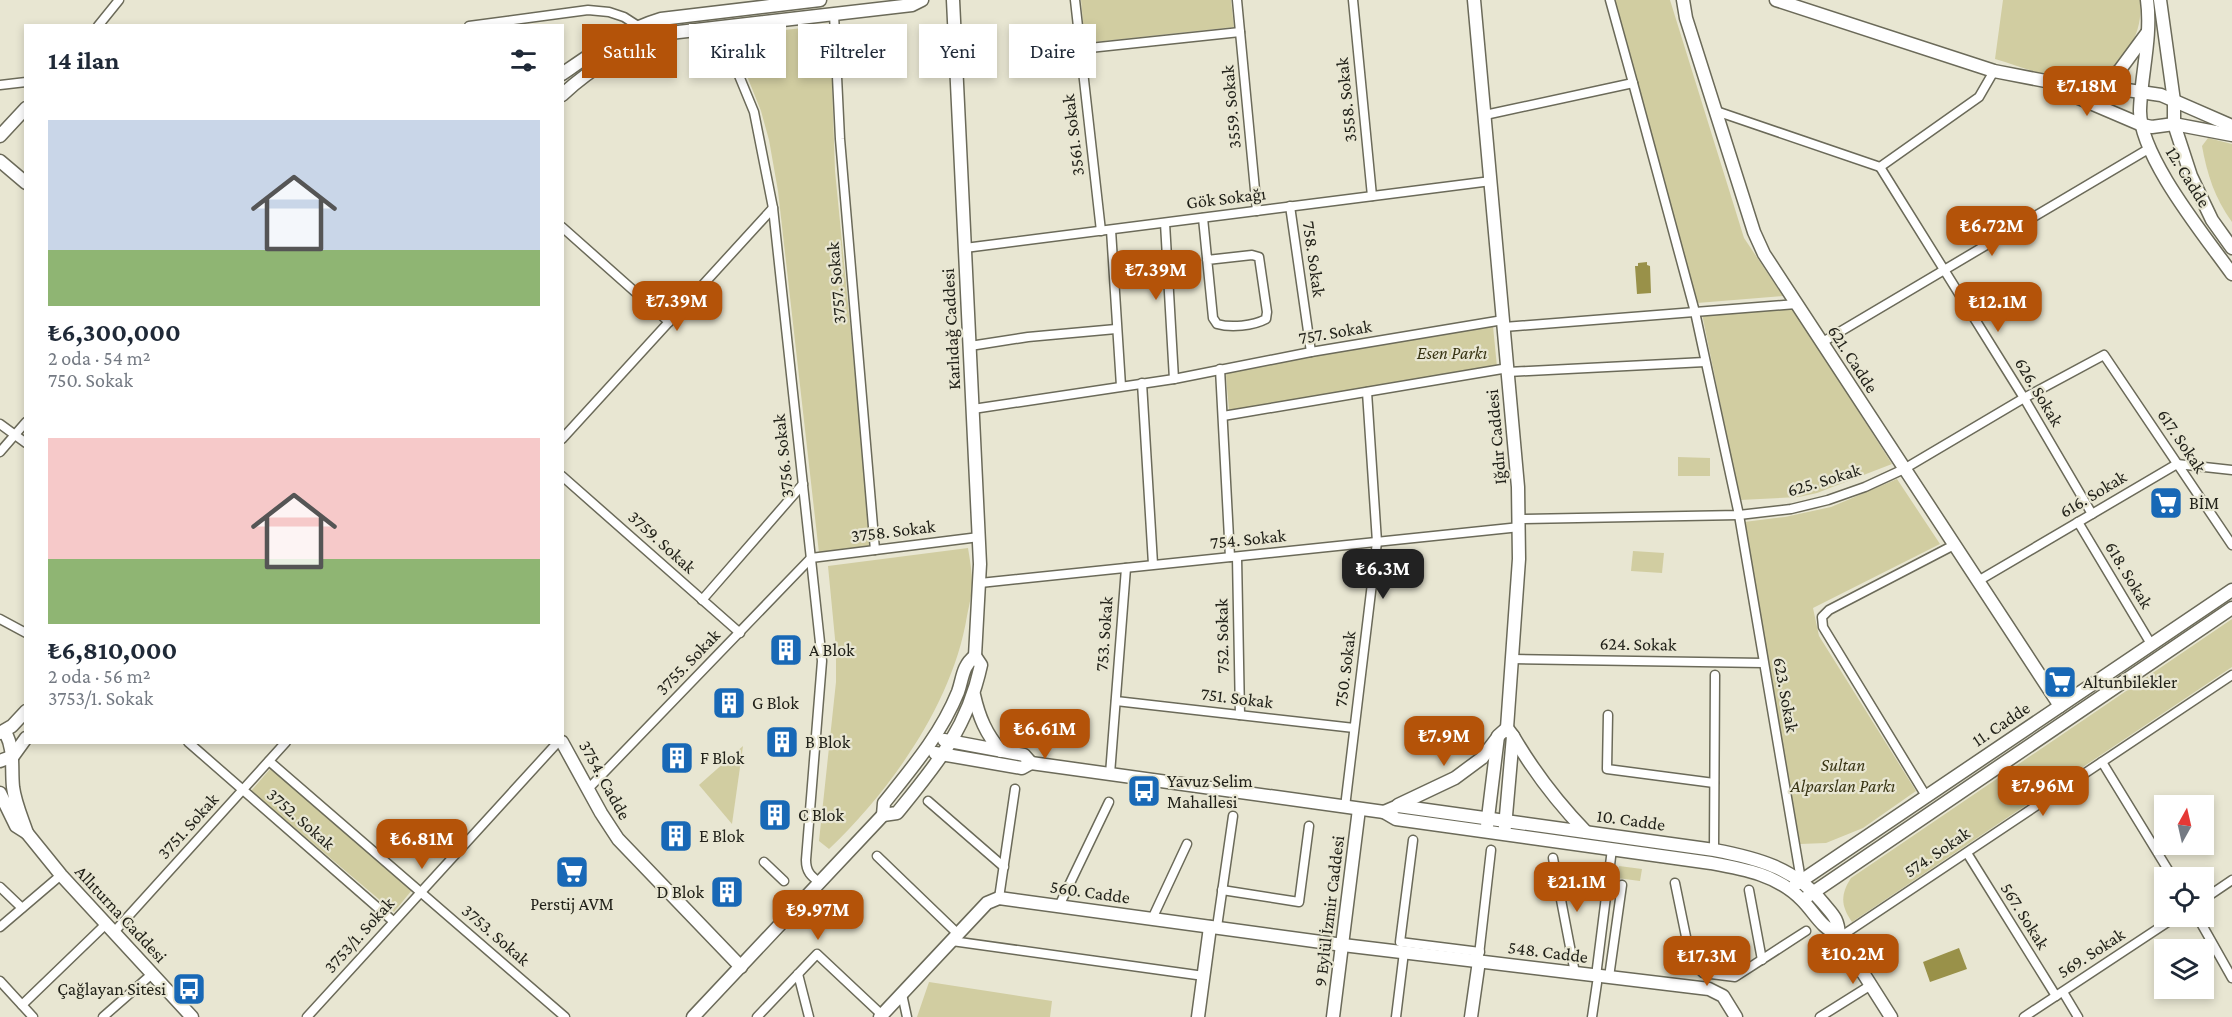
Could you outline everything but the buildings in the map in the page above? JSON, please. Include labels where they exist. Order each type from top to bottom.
[{"type":"main road","points":[[644,24],[664,18],[820,0]]},
{"type":"main road","points":[[746,24],[912,5],[922,0]]},
{"type":"main road","name":"Karlıdağ Caddesi","points":[[883,815],[897,813],[943,755],[974,695],[981,665],[975,656],[980,583],[979,537],[953,0]]},
{"type":"main road","name":"Iğdır Caddesi","points":[[1474,0],[1520,523],[1506,733],[1505,834]]},
{"type":"main road","name":"621. Cadde","points":[[1683,0],[1686,18],[1756,237],[1764,254],[2060,706]]},
{"type":"main road","points":[[1776,0],[1994,71],[2056,83],[2093,85],[2161,95],[2232,126]]},
{"type":"main road","points":[[2142,125],[2140,109],[2148,32],[2147,0]]},
{"type":"main road","points":[[2160,0],[2174,101],[2174,124]]},
{"type":"main road","points":[[2093,85],[2119,71],[2148,32]]},
{"type":"main road","points":[[564,73],[582,60]]},
{"type":"main road","points":[[564,94],[586,78]]},
{"type":"main road","points":[[2056,83],[2060,90],[2152,128],[2174,124],[2232,135]]},
{"type":"main road","points":[[0,136],[24,110]]},
{"type":"main road","name":"12. Cadde","points":[[2174,124],[2188,167],[2212,220],[2232,248]]},
{"type":"main road","name":"12. Cadde","points":[[2142,125],[2150,148],[2178,198],[2232,274]]},
{"type":"main road","points":[[0,161],[24,181]]},
{"type":"main road","name":"11. Cadde","points":[[1790,889],[2232,590]]},
{"type":"main road","name":"11. Cadde","points":[[1802,900],[2232,608]]},
{"type":"main road","name":"Karlıdağ Caddesi","points":[[693,1017],[883,815],[884,803],[934,738],[958,690],[966,663],[975,656]]},
{"type":"main road","points":[[974,695],[983,725],[990,738],[1002,751]]},
{"type":"main road","points":[[2,732],[24,713]]},
{"type":"main road","name":"Allıturna Caddesi","points":[[2,732],[10,743],[13,756],[14,788],[27,833]]},
{"type":"main road","points":[[1384,812],[1455,778],[1482,758],[1506,733],[1539,780],[1586,832]]},
{"type":"main road","name":"Iğdır Caddesi","points":[[1486,832],[1506,733]]},
{"type":"main road","name":"10. Cadde","points":[[934,738],[1024,755],[1031,763]]},
{"type":"main road","points":[[0,761],[13,756],[24,741]]},
{"type":"main road","name":"3754. Cadde","points":[[563,744],[618,839],[741,967]]},
{"type":"main road","name":"10. Cadde","points":[[925,752],[1022,768],[1031,763],[1384,812],[1396,819],[1736,868],[1767,877],[1790,889],[1827,930],[1839,936]]},
{"type":"main road","name":"Allıturna Caddesi","points":[[0,793],[16,826],[27,833],[61,874],[192,1017]]},
{"type":"main road","name":"10. Cadde","points":[[1398,806],[1714,850],[1766,862],[1802,880],[1814,892],[1838,922],[1839,936],[1891,1017]]},
{"type":"main road","name":"9 Eylül İzmir Caddesi","points":[[1333,1017],[1359,809]]},
{"type":"main road","points":[[881,1016],[987,903],[999,898]]},
{"type":"main road","name":"560. Cadde","points":[[999,898],[1343,945]]},
{"type":"main road","points":[[1198,1017],[1214,927]]},
{"type":"main road","name":"548. Cadde","points":[[1343,945],[1479,957],[1601,979],[1701,988],[1720,994],[1736,1017]]},
{"type":"main road","points":[[1471,1017],[1479,957]]},
{"type":"street","points":[[100,24],[119,0]]},
{"type":"street","name":"3561. Sokak","points":[[1075,0],[1077,24]]},
{"type":"street","name":"3559. Sokak","points":[[1237,0],[1257,211]]},
{"type":"street","name":"3558. Sokak","points":[[1353,0],[1372,196]]},
{"type":"street","name":"623. Sokak","points":[[1610,0],[1695,312],[1738,515],[1802,880]]},
{"type":"street","points":[[484,24],[588,10],[609,12],[634,24]]},
{"type":"street","name":"3757. Sokak","points":[[834,14],[842,163],[875,550]]},
{"type":"street","points":[[1096,47],[1240,32]]},
{"type":"street","points":[[1716,111],[1880,167],[1979,97],[1994,71]]},
{"type":"street","name":"3756. Sokak","points":[[740,78],[754,112],[773,208],[822,661],[806,860],[809,874],[820,884]]},
{"type":"street","name":"3561. Sokak","points":[[1083,78],[1101,231]]},
{"type":"street","points":[[0,85],[24,82]]},
{"type":"street","points":[[1485,115],[1633,83]]},
{"type":"street","points":[[1821,344],[2150,148]]},
{"type":"street","name":"626. Sokak","points":[[1880,167],[2024,398],[2092,514]]},
{"type":"street","name":"Gök Sokağı","points":[[965,248],[1491,180]]},
{"type":"street","name":"758. Sokak","points":[[1290,206],[1311,352]]},
{"type":"street","points":[[564,437],[773,208]]},
{"type":"street","points":[[1203,218],[1207,260],[1214,318],[1217,324],[1234,326],[1266,319],[1259,257],[1252,255],[1207,260]]},
{"type":"street","points":[[1166,223],[1174,379]]},
{"type":"street","points":[[564,228],[669,322]]},
{"type":"street","points":[[1111,230],[1121,386]]},
{"type":"street","name":"757. Sokak","points":[[972,409],[1174,379],[1311,352],[1504,323],[1796,304]]},
{"type":"street","points":[[969,346],[1028,337],[1116,329]]},
{"type":"street","name":"625. Sokak","points":[[1520,523],[1738,515],[1791,509],[1828,500],[1865,487],[1904,469],[2024,398],[2104,355]]},
{"type":"street","name":"617. Sokak","points":[[2104,355],[2232,545]]},
{"type":"street","points":[[1223,416],[1508,370],[1705,362]]},
{"type":"street","name":"752. Sokak","points":[[1220,369],[1233,557],[1240,715]]},
{"type":"street","points":[[1142,383],[1154,564]]},
{"type":"street","name":"750. Sokak","points":[[1345,807],[1377,542],[1366,392]]},
{"type":"street","points":[[0,424],[24,441]]},
{"type":"street","points":[[0,452],[24,424]]},
{"type":"street","points":[[2177,464],[2232,470]]},
{"type":"street","name":"616. Sokak","points":[[1978,581],[2177,464]]},
{"type":"street","name":"3759. Sokak","points":[[564,478],[740,633]]},
{"type":"street","points":[[702,600],[803,484]]},
{"type":"street","name":"618. Sokak","points":[[2078,522],[2151,644]]},
{"type":"street","name":"754. Sokak","points":[[980,583],[1377,542],[1520,523]]},
{"type":"street","name":"3758. Sokak","points":[[811,558],[979,537]]},
{"type":"street","points":[[1926,796],[1823,627],[1822,617],[1829,610],[1954,545]]},
{"type":"street","name":"3755. Sokak","points":[[588,789],[811,558]]},
{"type":"street","name":"753. Sokak","points":[[1110,774],[1126,568]]},
{"type":"street","points":[[0,620],[24,632]]},
{"type":"street","name":"624. Sokak","points":[[1512,659],[1763,663]]},
{"type":"street","points":[[1714,850],[1715,675]]},
{"type":"street","name":"574. Sokak","points":[[1839,936],[2232,675]]},
{"type":"street","name":"751. Sokak","points":[[1116,701],[1354,728]]},
{"type":"street","points":[[1608,715],[1607,769],[1714,783]]},
{"type":"street","name":"3752. Sokak","points":[[190,744],[393,921]]},
{"type":"street","name":"3751. Sokak","points":[[22,1005],[110,928],[284,744]]},
{"type":"street","name":"3753/1. Sokak","points":[[307,1017],[556,744]]},
{"type":"street","name":"3753. Sokak","points":[[269,761],[565,1017]]},
{"type":"street","points":[[2102,762],[2166,867]]},
{"type":"street","points":[[999,898],[1015,789]]},
{"type":"street","points":[[928,801],[1004,867]]},
{"type":"street","points":[[1059,906],[1109,802]]},
{"type":"street","points":[[1214,927],[1233,816]]},
{"type":"street","points":[[1222,890],[1299,902],[1309,826]]},
{"type":"street","points":[[1413,840],[1400,942],[1479,957],[1491,850]]},
{"type":"street","points":[[1152,919],[1187,844]]},
{"type":"street","points":[[1601,979],[1612,849]]},
{"type":"street","name":"567. Sokak","points":[[1966,853],[2060,994],[2078,1017]]},
{"type":"street","points":[[877,856],[955,938],[1204,976]]},
{"type":"street","points":[[1553,858],[1575,973]]},
{"type":"street","points":[[764,862],[784,881]]},
{"type":"street","points":[[0,927],[61,874]]},
{"type":"street","points":[[2214,892],[2232,880]]},
{"type":"street","points":[[1675,882],[1690,961],[1703,973],[1735,977],[1806,931]]},
{"type":"street","points":[[1592,1017],[1622,885]]},
{"type":"street","points":[[0,887],[22,908]]},
{"type":"street","points":[[1749,890],[1762,960]]},
{"type":"street","name":"569. Sokak","points":[[2024,1017],[2160,927]]},
{"type":"street","points":[[2203,927],[2232,978]]},
{"type":"street","points":[[1396,1017],[1404,952]]},
{"type":"street","points":[[757,1017],[817,954],[881,1016]]},
{"type":"street","points":[[1701,988],[1703,973]]},
{"type":"street","points":[[103,1017],[152,974]]},
{"type":"street","points":[[798,974],[809,1017]]},
{"type":"street","points":[[0,981],[33,1017]]},
{"type":"street","points":[[1820,1017],[1871,986]]},
{"type":"street","points":[[902,994],[907,1017]]},
{"type":"green space","points":[[1081,0],[1231,0],[1234,27],[1096,42],[1096,24],[1083,24]]},
{"type":"green space","points":[[1614,0],[1670,0],[1744,238],[1783,296],[1697,303]]},
{"type":"green space","points":[[2003,0],[2140,0],[2140,19],[2129,49],[2117,65],[2102,74],[2085,78],[2068,78],[2049,75],[1995,59]]},
{"type":"green space","points":[[798,29],[798,78],[832,78],[835,171],[872,547],[819,553],[778,191],[769,140],[761,111],[748,78],[786,78],[786,30]]},
{"type":"green space","points":[[2208,138],[2232,144],[2232,222],[2216,195],[2209,176],[2202,146]]},
{"type":"green space","points":[[1792,307],[1892,464],[1817,493],[1799,497],[1740,500],[1702,314]]},
{"type":"green space","name":"Esen Parkı","points":[[1493,326],[1497,367],[1229,410],[1226,376],[1228,371]]},
{"type":"green space","points":[[1678,457],[1710,458],[1710,476],[1678,476]]},
{"type":"green space","name":"Sultan Alparslan Parkı","points":[[1897,479],[1940,544],[1813,608],[1819,636],[1916,791],[1863,828],[1826,843],[1800,844],[1744,522],[1785,517],[1831,507]]},
{"type":"green space","points":[[968,548],[972,575],[971,596],[960,648],[934,712],[897,772],[829,849],[819,841],[836,682],[836,649],[828,566]]},
{"type":"green space","points":[[1633,551],[1664,553],[1662,573],[1631,571]]},
{"type":"green space","points":[[2232,619],[2232,667],[1852,922],[1843,900],[1851,878]]},
{"type":"green space","points":[[743,746],[732,824],[699,785]]},
{"type":"green space","points":[[271,768],[412,890],[394,912],[251,791]]},
{"type":"green space","points":[[1619,866],[1642,869],[1640,881],[1617,878]]},
{"type":"green space","points":[[929,982],[1052,1001],[1050,1017],[917,1017]]},
{"type":"shaded area","points":[[1647,262],[1650,266],[1651,293],[1637,294],[1635,266],[1638,266],[1638,263]]},
{"type":"shaded area","points":[[1959,948],[1967,969],[1930,982],[1923,962]]},
{"type":"place","name":"BİM","points":[[2166,503]]},
{"type":"place","name":"A Blok","points":[[786,650]]},
{"type":"place","name":"Altunbilekler","points":[[2060,682]]},
{"type":"place","name":"G Blok","points":[[729,703]]},
{"type":"place","name":"B Blok","points":[[782,742]]},
{"type":"place","name":"F Blok","points":[[677,758]]},
{"type":"place","name":"Yavuz Selim Mahallesi","points":[[1144,791]]},
{"type":"place","name":"C Blok","points":[[775,815]]},
{"type":"place","name":"E Blok","points":[[676,836]]},
{"type":"place","name":"Perstij AVM","points":[[572,872]]},
{"type":"place","name":"D Blok","points":[[727,892]]},
{"type":"place","name":"Çağlayan Sitesi","points":[[189,989]]}]
